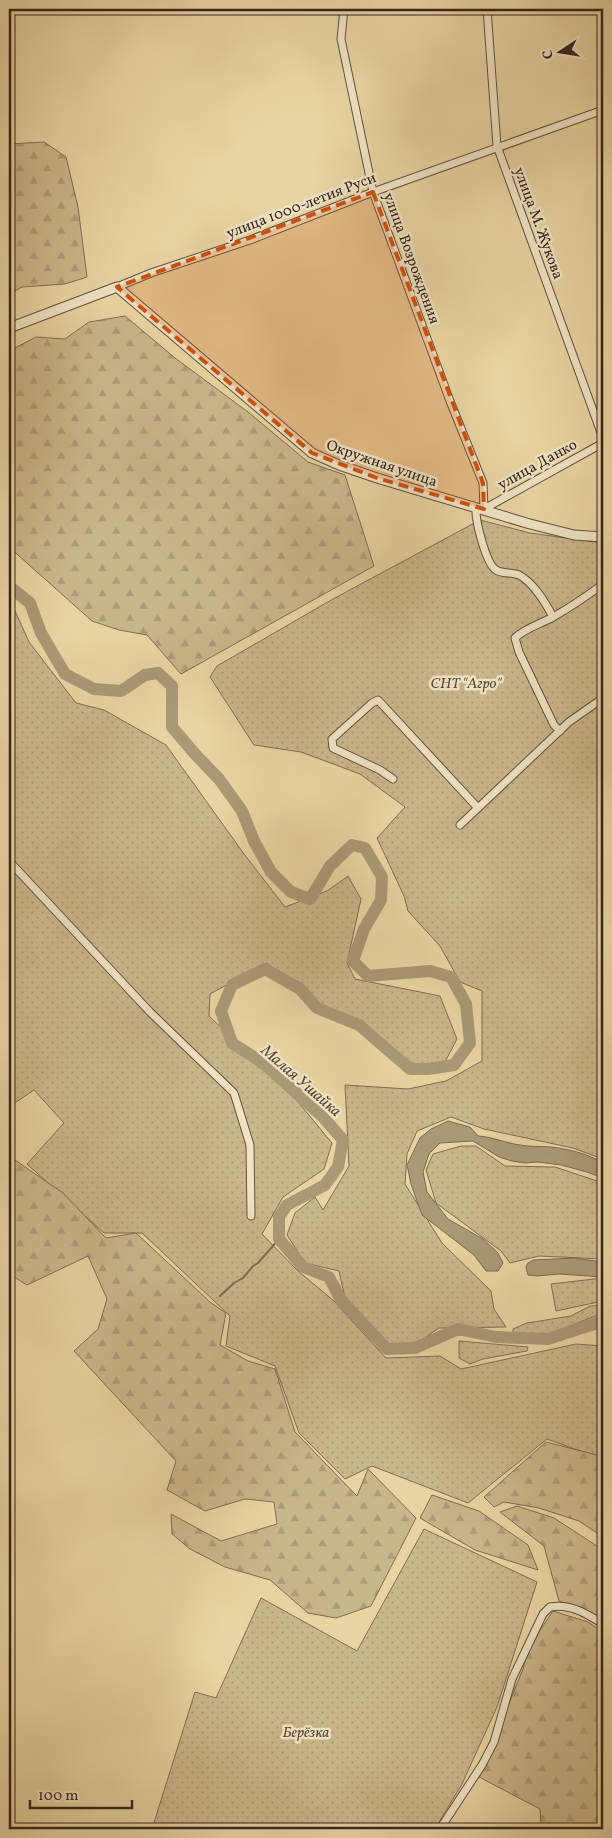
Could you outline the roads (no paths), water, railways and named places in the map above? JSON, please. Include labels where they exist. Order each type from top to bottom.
[{"type":"street","name":"улица Возрождения","points":[[344,9],[340,39],[373,192],[450,401],[483,483],[480,508],[475,517],[488,559],[497,572],[518,575],[531,585],[553,617]]},
{"type":"street","name":"улица М. Жукова","points":[[488,9],[498,149],[603,438]]},
{"type":"street","name":"улица 1000-летия Руси","points":[[9,328],[151,273],[250,240],[373,192],[603,110]]},
{"type":"street","name":"Окружная улица","points":[[117,287],[312,453],[339,465],[377,478],[574,536],[603,537]]},
{"type":"street","name":"улица Данко","points":[[480,508],[603,443]]},
{"type":"street","points":[[560,731],[554,725],[515,642],[515,638],[519,633],[553,617],[580,601],[603,584]]},
{"type":"street","points":[[460,825],[560,731],[603,698]]},
{"type":"street","points":[[393,779],[380,770],[333,748],[331,744],[332,739],[372,703],[378,700],[478,808]]},
{"type":"street","points":[[9,862],[150,1012],[234,1093],[250,1146],[251,1216]]},
{"type":"street","points":[[440,1829],[482,1765],[494,1742],[512,1679],[543,1614],[550,1607],[567,1606],[603,1624]]},
{"type":"waterway","name":"Малая Ушайка","points":[[9,586],[30,603],[41,633],[65,674],[94,689],[121,691],[145,675],[158,673],[172,686],[172,727],[219,779],[242,811],[254,841],[271,872],[291,892],[310,899],[330,866],[352,845],[365,848],[382,877],[381,900],[364,929],[353,961],[368,976],[430,971],[451,977],[466,1004],[470,1043],[454,1065],[428,1069],[410,1069],[359,1025],[317,1008],[300,989],[265,969],[232,985],[221,1011],[232,1043],[263,1063],[322,1116],[343,1140],[338,1167],[325,1185],[287,1205],[279,1217],[279,1239],[303,1267],[329,1277],[341,1300],[387,1349],[415,1348],[458,1329],[496,1337],[548,1339],[603,1321]]},
{"type":"waterway","points":[[220,1296],[234,1283],[243,1278],[279,1239]]},
{"type":"park label","name":"СНТ \"Агро\"","points":[[466,683]]},
{"type":"park label","name":"Берёзка","points":[[306,1732]]}]
